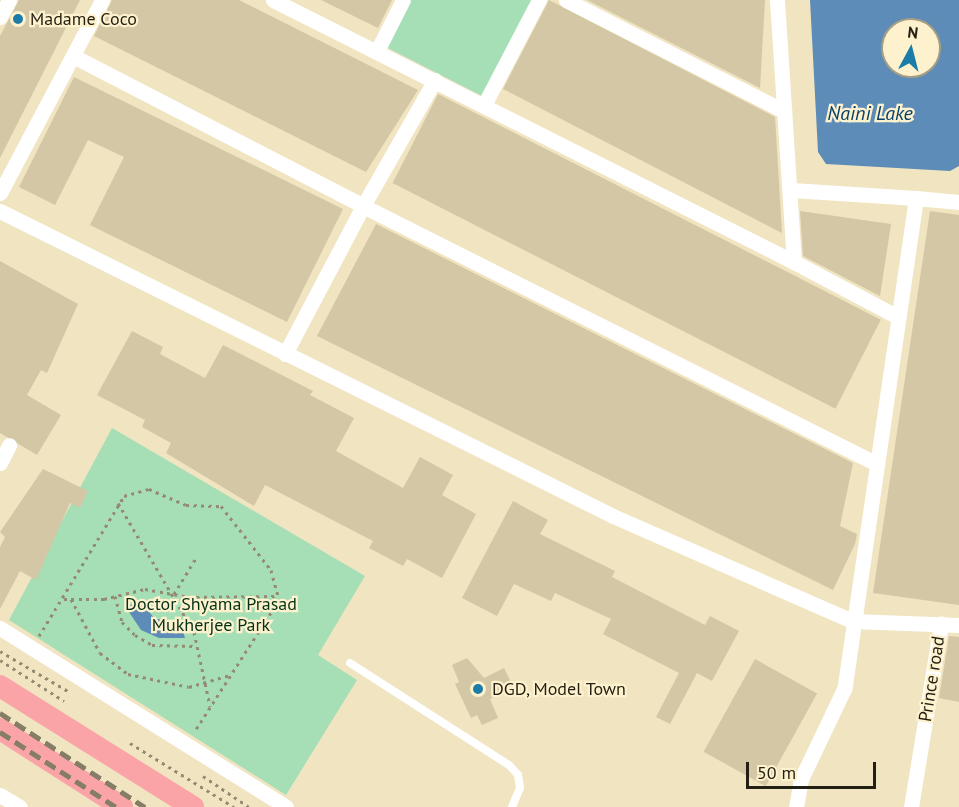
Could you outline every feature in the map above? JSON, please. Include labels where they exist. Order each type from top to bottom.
[{"type":"main road","points":[[0,686],[193,807]]},
{"type":"main road","points":[[0,729],[122,807]]},
{"type":"street","points":[[0,17],[9,0]]},
{"type":"street","points":[[0,193],[102,0]]},
{"type":"street","points":[[273,0],[898,316]]},
{"type":"street","points":[[377,51],[403,0]]},
{"type":"street","points":[[484,105],[539,0]]},
{"type":"street","points":[[566,0],[784,111]]},
{"type":"street","points":[[777,0],[792,190],[794,262]]},
{"type":"street","points":[[73,56],[363,206],[874,463]]},
{"type":"street","points":[[285,354],[363,206],[435,80]]},
{"type":"street","points":[[792,190],[959,202]]},
{"type":"street","points":[[796,807],[801,778],[844,689],[874,463],[916,198]]},
{"type":"street","points":[[0,211],[613,516],[852,621],[941,622],[959,625]]},
{"type":"street","points":[[0,464],[9,445]]},
{"type":"street","name":"Prince road","points":[[911,807],[941,622]]},
{"type":"street","points":[[0,628],[286,807]]},
{"type":"street","points":[[0,795],[20,807]]},
{"type":"lane","points":[[350,663],[509,765],[519,775],[520,788],[512,807]]},
{"type":"path","points":[[31,648],[64,599],[118,503],[136,490],[149,489],[186,505],[221,506],[271,570],[279,596],[186,745]]},
{"type":"path","points":[[118,503],[174,594],[207,683],[210,707]]},
{"type":"path","points":[[174,594],[196,558]]},
{"type":"path","points":[[64,599],[115,596],[145,589],[174,594],[279,596]]},
{"type":"path","points":[[115,596],[122,622],[135,635],[152,645],[195,646]]},
{"type":"path","points":[[71,599],[100,653],[128,674],[160,685],[207,683],[231,674]]},
{"type":"green space","points":[[408,0],[532,0],[482,96],[384,46]]},
{"type":"green space","name":"Doctor Shyama Prasad Mukherjee Park","points":[[112,428],[365,576],[318,655],[357,680],[286,795],[9,620]]},
{"type":"water","name":"Naini Lake","points":[[810,0],[959,0],[959,166],[950,171],[826,164],[818,152]]},
{"type":"water","points":[[141,602],[155,619],[180,621],[185,638],[159,638],[141,630],[125,606]]},
{"type":"building","points":[[19,0],[80,0],[0,158],[0,36]]},
{"type":"building","points":[[112,0],[239,0],[418,90],[366,172],[94,36]]},
{"type":"building","points":[[321,0],[392,0],[378,28]]},
{"type":"building","points":[[549,0],[775,117],[782,233],[503,89]]},
{"type":"building","points":[[587,0],[765,0],[760,88]]},
{"type":"building","points":[[74,77],[343,209],[287,322],[90,225],[124,157],[88,140],[55,205],[19,187]]},
{"type":"building","points":[[438,94],[881,320],[835,409],[393,183]]},
{"type":"building","points":[[800,211],[891,224],[880,296],[803,256]]},
{"type":"building","points":[[930,211],[959,215],[959,605],[873,593]]},
{"type":"building","points":[[376,224],[853,463],[840,526],[857,534],[855,544],[833,590],[317,336]]},
{"type":"building","points":[[0,261],[78,304],[47,373],[41,370],[27,395],[61,415],[37,455],[0,433]]},
{"type":"building","points":[[132,331],[163,347],[160,354],[205,378],[223,345],[313,391],[310,395],[354,418],[336,451],[403,488],[420,457],[453,475],[442,495],[476,514],[442,578],[407,559],[403,566],[369,548],[373,541],[265,485],[254,506],[166,453],[171,443],[142,427],[145,420],[97,395]]},
{"type":"building","points":[[43,469],[88,491],[80,508],[70,503],[36,580],[20,571],[0,609],[0,547],[5,537],[0,532]]},
{"type":"building","points":[[513,501],[548,520],[540,534],[615,571],[612,577],[705,625],[710,616],[739,631],[712,681],[697,673],[670,724],[656,717],[679,673],[603,634],[611,619],[555,593],[551,601],[514,584],[497,616],[462,598]]},
{"type":"building","points":[[949,636],[959,637],[959,702],[939,698]]},
{"type":"building","points":[[467,658],[484,678],[504,668],[514,688],[490,699],[498,718],[482,725],[477,715],[471,718],[455,684],[459,682],[452,665]]},
{"type":"building","points":[[755,659],[817,693],[766,786],[704,752]]},
{"type":"railway","points":[[0,713],[145,807]]},
{"type":"railway","points":[[0,732],[116,807]]},
{"type":"place","name":"Madame Coco","points":[[18,19]]},
{"type":"place","name":"DGD, Model Town","points":[[478,689]]}]
